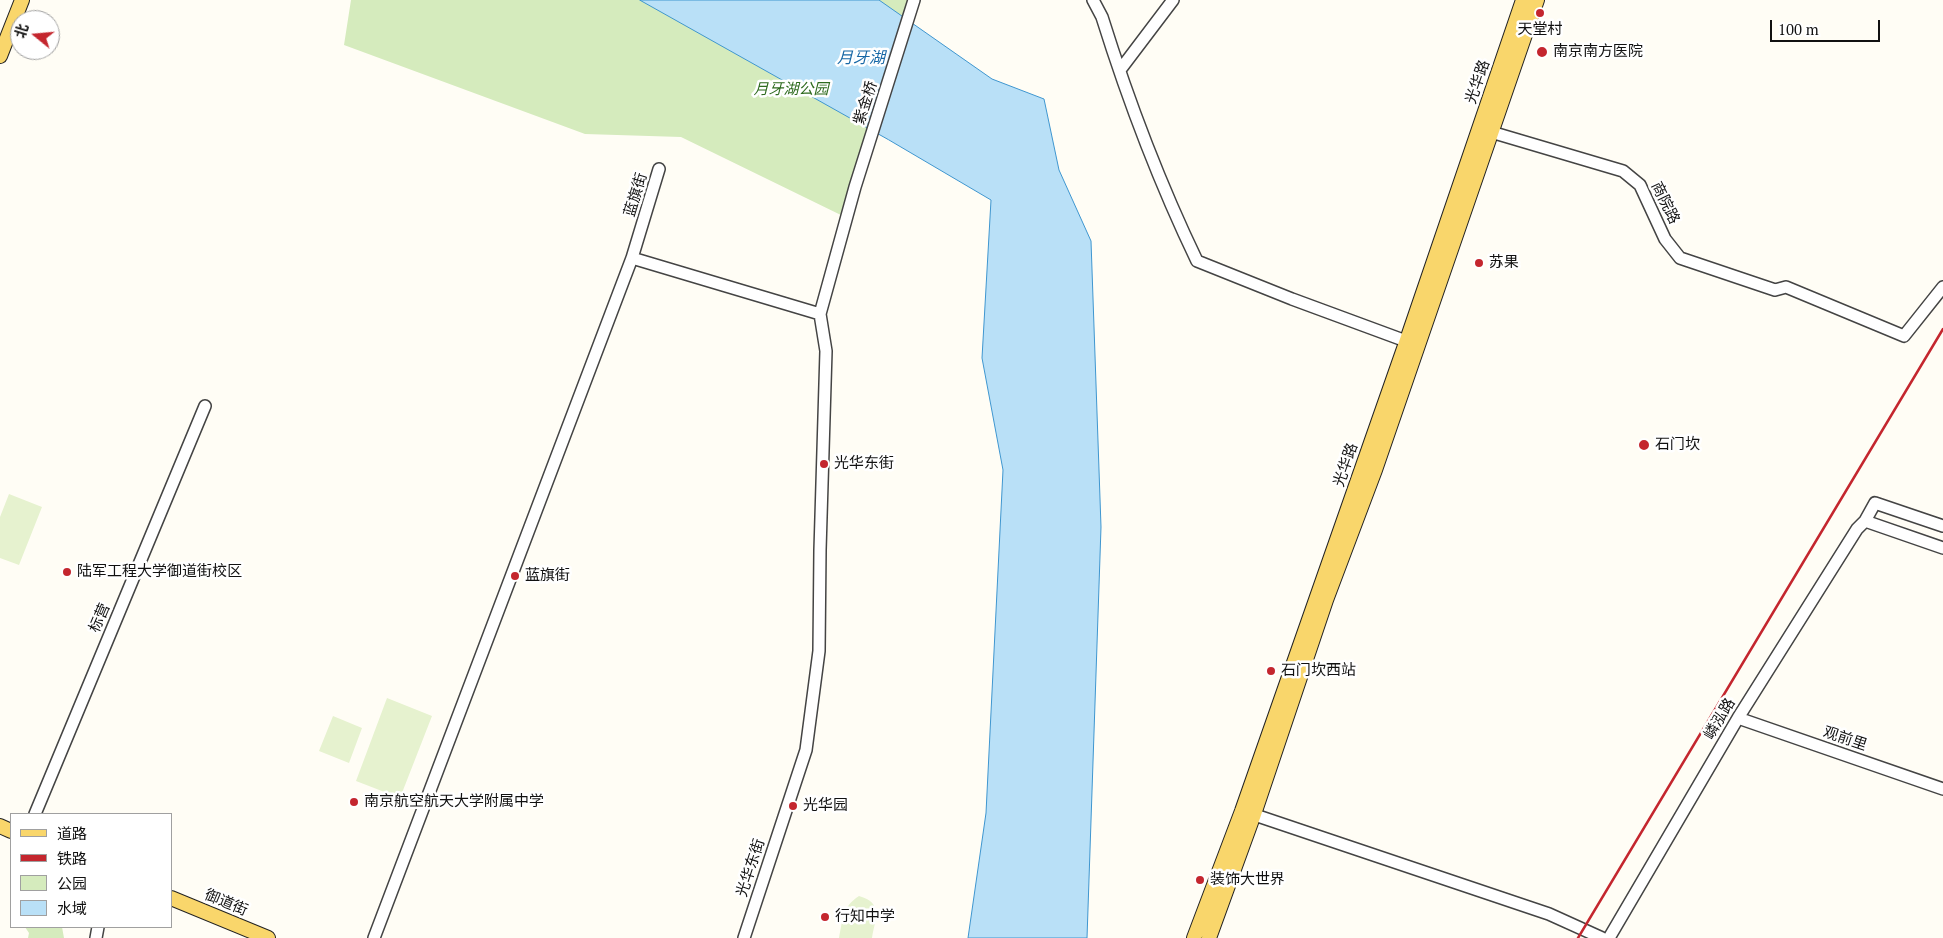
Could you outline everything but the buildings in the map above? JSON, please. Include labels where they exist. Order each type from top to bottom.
[{"type":"main road","points":[[0,56],[22,0]]},
{"type":"main road","name":"光华路","points":[[1412,343],[1523,0]]},
{"type":"main road","name":"光华路","points":[[1209,938],[1248,813],[1412,343],[1491,132],[1537,0]]},
{"type":"main road","name":"光华路","points":[[1194,938],[1248,813]]},
{"type":"main road","name":"御道街","points":[[172,898],[268,938]]},
{"type":"street","name":"紫金桥","points":[[855,187],[914,0]]},
{"type":"street","points":[[1093,0],[1102,17],[1148,148],[1174,212],[1197,260],[1292,299],[1412,343]]},
{"type":"street","points":[[1120,70],[1173,0]]},
{"type":"street","name":"商院路","points":[[1491,132],[1623,171],[1640,185],[1665,239],[1680,258],[1775,290],[1786,287],[1904,336],[1943,287]]},
{"type":"street","name":"蓝旗街","points":[[374,938],[632,258],[659,169]]},
{"type":"street","name":"光华东街","points":[[744,938],[806,750],[819,651],[826,351],[820,314],[855,187]]},
{"type":"street","points":[[632,258],[820,314]]},
{"type":"street","name":"标营","points":[[35,813],[206,406]]},
{"type":"street","name":"嶙泓路","points":[[1610,938],[1738,718],[1875,503],[1943,526]]},
{"type":"street","points":[[1865,521],[1943,548]]},
{"type":"street","name":"观前里","points":[[1738,718],[1943,789]]},
{"type":"street","points":[[1248,813],[1549,914],[1602,938]]},
{"type":"green space","name":"月牙湖公园","points":[[351,0],[914,0],[847,218],[681,137],[585,134],[344,45]]},
{"type":"green space","points":[[9,494],[42,507],[19,565],[0,558],[0,517]]},
{"type":"green space","points":[[387,698],[432,716],[400,798],[356,781]]},
{"type":"green space","points":[[333,716],[362,728],[349,763],[319,751]]},
{"type":"green space","points":[[859,896],[867,899],[875,907],[876,918],[872,938],[839,938],[846,909]]},
{"type":"green space","points":[[26,928],[62,928],[64,938],[28,938],[29,933]]},
{"type":"water","name":"月牙湖","points":[[640,0],[879,0],[992,79],[1044,99],[1059,170],[1091,241],[1101,527],[1087,938],[968,938],[986,813],[1003,470],[982,358],[991,200],[889,140]]},
{"type":"railway","points":[[1578,938],[1943,329]]},
{"type":"place","name":"天堂村","points":[[1540,13]]},
{"type":"place","name":"南京南方医院","points":[[1542,52]]},
{"type":"place","name":"苏果","points":[[1479,263]]},
{"type":"place","name":"石门坎","points":[[1644,445]]},
{"type":"place","name":"光华东街","points":[[824,464]]},
{"type":"place","name":"陆军工程大学御道街校区","points":[[67,572]]},
{"type":"place","name":"蓝旗街","points":[[515,576]]},
{"type":"place","name":"石门坎西站","points":[[1271,671]]},
{"type":"place","name":"南京航空航天大学附属中学","points":[[354,802]]},
{"type":"place","name":"光华园","points":[[793,806]]},
{"type":"place","name":"装饰大世界","points":[[1200,880]]},
{"type":"place","name":"行知中学","points":[[825,917]]}]
